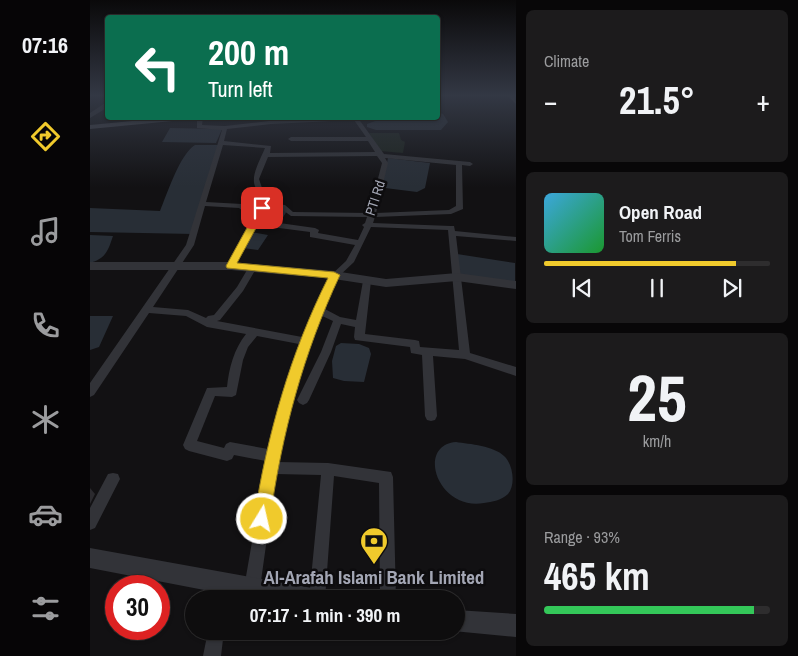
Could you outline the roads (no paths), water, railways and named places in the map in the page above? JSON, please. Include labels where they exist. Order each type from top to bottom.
[{"type":"main road","points":[[90,127],[104,126]]},
{"type":"street","points":[[199,126],[225,128],[239,126]]},
{"type":"street","points":[[361,126],[381,155]]},
{"type":"street","points":[[90,392],[178,265],[194,236],[222,144],[225,128]]},
{"type":"street","points":[[291,140],[371,139]]},
{"type":"street","points":[[222,144],[269,147],[256,179],[259,188],[266,193],[262,207],[231,266]]},
{"type":"street","points":[[266,155],[381,155],[470,164]]},
{"type":"street","name":"PTI Rd","points":[[334,275],[343,271],[348,265],[360,243],[382,179],[385,163],[381,155]]},
{"type":"street","points":[[203,204],[242,206],[243,210],[262,207],[285,208],[291,214],[370,215],[443,213],[460,208],[459,163]]},
{"type":"street","points":[[254,222],[315,230],[313,235],[360,243]]},
{"type":"street","points":[[366,225],[451,228],[458,277],[465,355]]},
{"type":"street","points":[[452,233],[516,239]]},
{"type":"street","points":[[90,266],[231,266],[403,283],[458,277],[516,285]]},
{"type":"street","points":[[207,323],[211,318],[217,318],[240,289],[252,267]]},
{"type":"street","points":[[252,588],[271,462],[280,418],[305,341],[334,275]]},
{"type":"street","points":[[367,280],[359,337],[415,344],[416,350],[465,355],[516,372]]},
{"type":"street","points":[[147,310],[188,313],[207,323],[305,341]]},
{"type":"street","points":[[318,310],[338,320],[361,325]]},
{"type":"street","points":[[303,400],[326,352],[338,320]]},
{"type":"street","points":[[254,332],[244,345],[235,367],[232,392],[210,391],[189,445],[227,455],[230,448],[271,462],[386,477],[388,590]]},
{"type":"street","points":[[427,351],[431,416]]},
{"type":"street","points":[[318,590],[328,469]]},
{"type":"street","points":[[90,523],[113,479]]},
{"type":"street","points":[[90,558],[219,590]]},
{"type":"street","points":[[233,590],[252,588],[263,590]]},
{"type":"street","points":[[465,622],[516,626]]},
{"type":"street","points":[[212,656],[215,640]]},
{"type":"place","name":"Al-Arafah Islami Bank Limited","points":[[374,565]]}]
